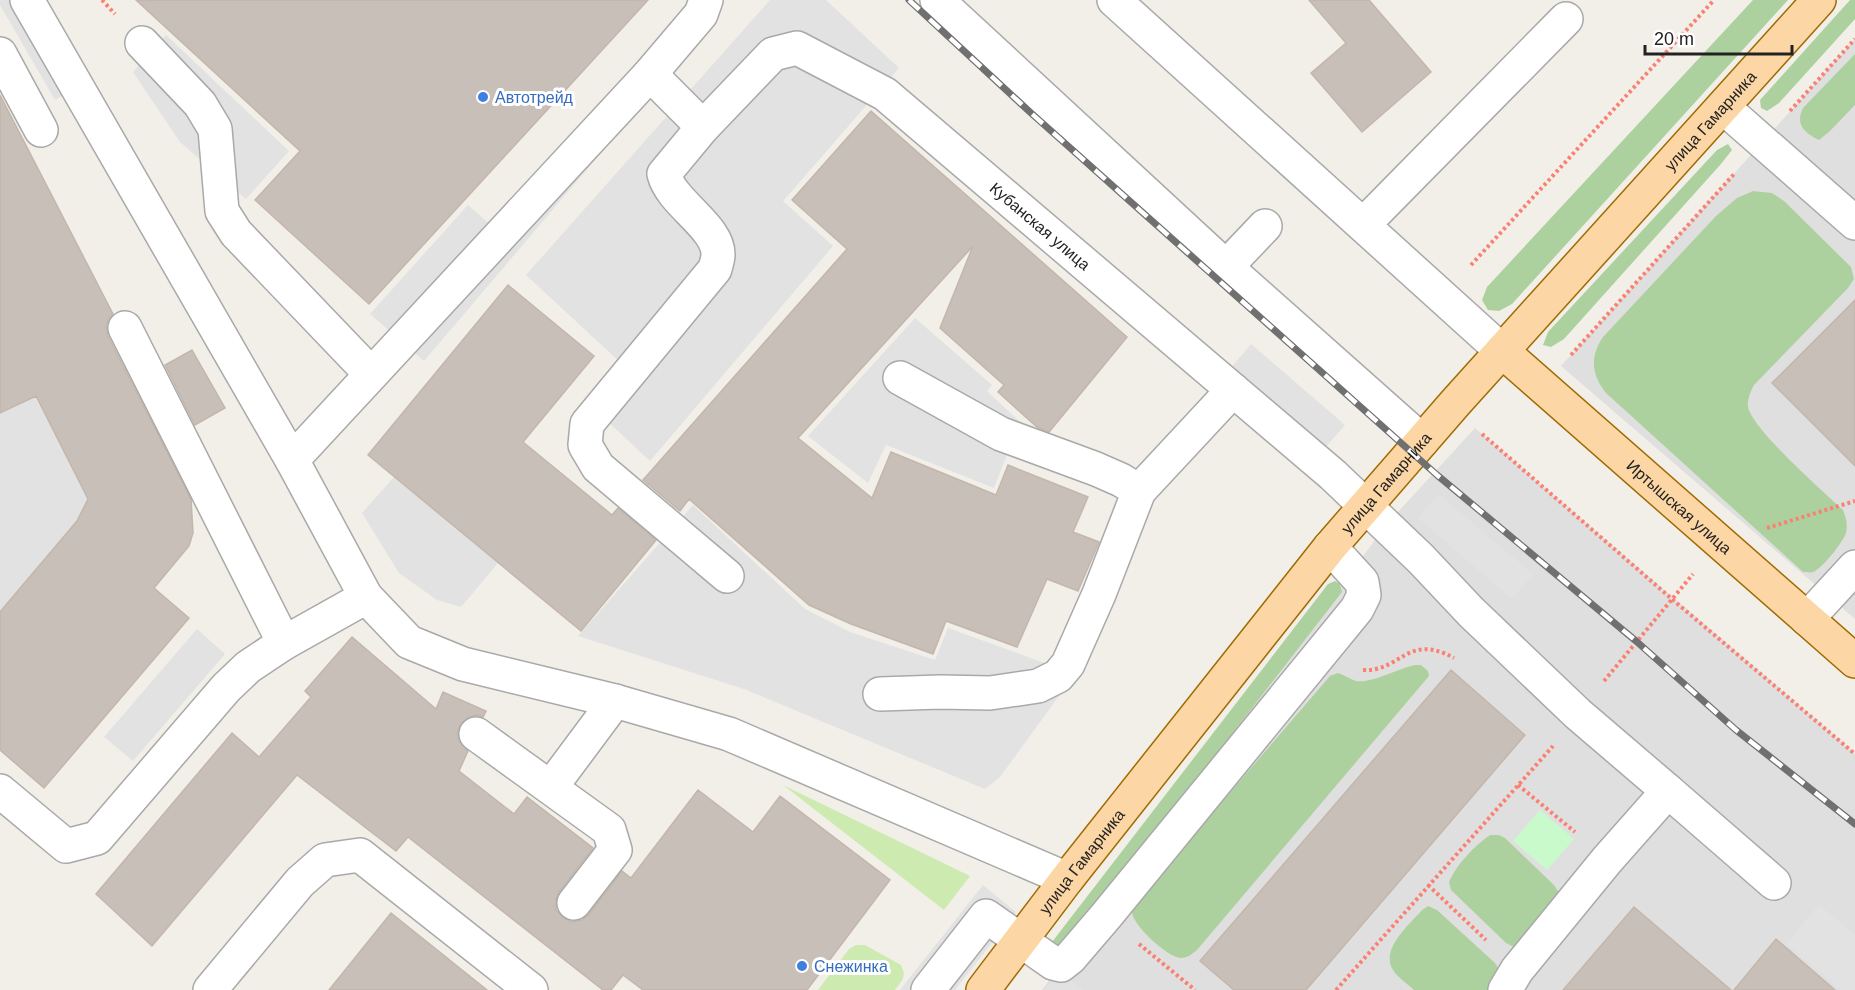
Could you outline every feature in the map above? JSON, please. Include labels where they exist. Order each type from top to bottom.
[{"type":"main road","name":"улица Гамарника","points":[[983,990],[1067,879],[1330,547],[1502,351],[1819,0]]},
{"type":"main road","name":"Иртышская улица","points":[[1502,351],[1855,661]]},
{"type":"lane","points":[[27,0],[292,460],[366,597],[409,642],[463,664],[615,701],[729,734],[1067,879]]},
{"type":"lane","points":[[292,460],[650,74],[701,14],[706,0]]},
{"type":"lane","points":[[937,0],[1226,267],[1422,441]]},
{"type":"lane","points":[[1114,0],[1502,351]]},
{"type":"lane","points":[[1363,225],[1566,19]]},
{"type":"lane","points":[[142,43],[200,104],[215,129],[222,211],[236,233],[371,374]]},
{"type":"lane","name":"Кубанская улица","points":[[727,576],[598,467],[585,445],[587,424],[715,269],[718,254],[713,237],[666,186],[664,174],[703,127],[773,54],[797,48],[885,94],[1333,475],[1578,714],[1774,883]]},
{"type":"lane","points":[[0,54],[41,130]]},
{"type":"lane","points":[[650,74],[703,127]]},
{"type":"lane","points":[[1723,106],[1855,223]]},
{"type":"lane","points":[[1226,267],[1264,226]]},
{"type":"lane","points":[[125,328],[284,643]]},
{"type":"lane","points":[[900,378],[1000,434],[1096,469],[1139,491]]},
{"type":"lane","points":[[880,694],[990,693],[1038,686],[1058,676],[1068,664],[1099,594],[1139,491],[1233,390]]},
{"type":"lane","points":[[1067,977],[1070,958],[1357,609],[1364,595],[1362,582],[1330,547]]},
{"type":"lane","points":[[1807,619],[1855,567]]},
{"type":"lane","points":[[0,791],[66,846],[97,838],[226,688],[249,667],[284,643],[366,597]]},
{"type":"lane","points":[[551,787],[615,701]]},
{"type":"lane","points":[[476,734],[609,830],[615,850],[574,903]]},
{"type":"lane","points":[[1511,980],[1607,860],[1668,791]]},
{"type":"lane","points":[[210,990],[300,882],[325,860],[360,855],[531,990]]},
{"type":"lane","points":[[928,990],[993,907],[1022,941],[1053,963],[1067,977]]},
{"type":"path","points":[[1442,297],[1714,0]]},
{"type":"path","points":[[1568,358],[1855,39]]},
{"type":"path","points":[[1475,428],[1672,600],[1855,754]]},
{"type":"path","points":[[1760,530],[1855,501]]},
{"type":"path","points":[[1578,714],[1672,600]]},
{"type":"path","points":[[1322,651],[1357,669],[1369,670],[1420,648],[1440,650],[1463,663]]},
{"type":"path","points":[[1336,990],[1554,744]]},
{"type":"path","points":[[1518,785],[1607,860]]},
{"type":"path","points":[[1428,885],[1511,980]]},
{"type":"path","points":[[1106,916],[1195,990]]},
{"type":"shaded area","points":[[0,0],[17,0],[69,92],[55,100],[0,5]]},
{"type":"shaded area","points":[[704,0],[720,13],[424,361],[370,314],[468,205],[492,226]]},
{"type":"shaded area","points":[[770,0],[826,0],[899,68],[783,201],[833,246],[650,461],[604,418],[636,377],[526,275]]},
{"type":"shaded area","points":[[166,35],[289,151],[246,199],[180,142],[133,72]]},
{"type":"shaded area","points":[[1855,39],[1855,619],[1561,366]]},
{"type":"shaded area","points":[[915,318],[992,385],[987,391],[1020,422],[994,488],[886,445],[868,483],[808,436]]},
{"type":"shaded area","points":[[1251,344],[1345,425],[1324,449],[1230,369]]},
{"type":"shaded area","points":[[0,392],[9,409],[35,396],[88,499],[77,521],[0,612]]},
{"type":"shaded area","points":[[1475,428],[1855,753],[1855,990],[1042,990],[1386,525]]},
{"type":"shaded area","points":[[394,477],[498,563],[461,607],[437,600],[399,573],[362,513]]},
{"type":"shaded area","points":[[1438,494],[1533,574],[1512,599],[1418,518]]},
{"type":"shaded area","points":[[693,505],[805,609],[850,632],[935,660],[948,628],[1075,674],[1000,777],[985,789],[744,689],[578,636]]},
{"type":"shaded area","points":[[197,629],[225,654],[133,761],[104,737]]},
{"type":"shaded area","points":[[983,885],[1016,912],[955,990],[900,990]]},
{"type":"shaded area","points":[[1819,905],[1855,935],[1855,990],[1841,990],[1786,944]]},
{"type":"shaded area","points":[[1059,971],[1083,990],[1044,990]]},
{"type":"green space","points":[[1753,0],[1788,0],[1512,304],[1499,311],[1488,310],[1482,300],[1487,287]]},
{"type":"green space","points":[[1850,0],[1855,0],[1855,19],[1779,103],[1767,111],[1761,108],[1760,100]]},
{"type":"green space","points":[[1855,54],[1855,105],[1819,140],[1802,127],[1800,119],[1803,108]]},
{"type":"green space","points":[[1728,144],[1732,150],[1721,164],[1564,339],[1551,347],[1543,345],[1548,332],[1717,150]]},
{"type":"green space","points":[[1753,191],[1772,193],[1784,201],[1851,267],[1854,279],[1848,288],[1754,385],[1748,402],[1753,417],[1775,445],[1843,510],[1847,524],[1844,537],[1827,561],[1812,572],[1803,572],[1606,393],[1595,372],[1594,358],[1603,337],[1716,216],[1737,198]]},
{"type":"green space","points":[[1335,581],[1340,584],[1342,592],[1063,952],[1052,942],[1328,584]]},
{"type":"green space","points":[[1421,665],[1428,671],[1429,676],[1197,950],[1189,956],[1180,958],[1167,952],[1152,940],[1134,919],[1132,913],[1135,903],[1330,676],[1338,673],[1356,681],[1362,681]]},
{"type":"green space","points":[[783,785],[970,876],[944,910]]},
{"type":"green space","points":[[1540,810],[1574,839],[1547,870],[1513,841]]},
{"type":"green space","points":[[1490,835],[1505,838],[1554,885],[1561,896],[1523,944],[1514,947],[1506,943],[1451,890],[1449,882],[1466,856]]},
{"type":"green space","points":[[1428,906],[1437,910],[1495,963],[1500,971],[1490,990],[1414,990],[1395,973],[1390,962],[1393,946],[1404,930]]},
{"type":"green space","points":[[856,945],[865,945],[901,965],[904,973],[903,979],[895,990],[818,990],[849,949]]},
{"type":"building","points":[[136,0],[648,0],[369,304],[255,200],[300,151]]},
{"type":"building","points":[[1309,0],[1369,0],[1431,72],[1362,132],[1311,73],[1346,43]]},
{"type":"building","points":[[0,95],[113,314],[106,326],[108,336],[191,499],[193,533],[189,546],[154,588],[189,618],[44,788],[0,750],[0,612],[77,521],[88,499],[36,396],[0,413]]},
{"type":"building","points":[[871,111],[1127,337],[1049,432],[1037,427],[998,392],[1004,385],[940,328],[973,246],[798,438],[872,498],[891,452],[996,495],[1008,465],[1088,497],[1073,532],[1099,542],[1078,591],[1047,579],[1017,647],[946,621],[933,654],[851,624],[809,605],[689,499],[680,511],[643,480],[847,249],[792,200]]},
{"type":"building","points":[[508,285],[594,356],[523,442],[612,515],[618,508],[656,540],[581,631],[368,455]]},
{"type":"building","points":[[1855,300],[1855,466],[1772,383]]},
{"type":"building","points":[[192,350],[225,408],[195,425],[165,365]]},
{"type":"building","points":[[352,637],[436,709],[443,692],[486,711],[483,717],[477,715],[469,717],[461,724],[457,733],[459,741],[468,751],[459,771],[514,814],[527,797],[593,848],[559,892],[556,910],[563,918],[572,922],[582,920],[622,871],[631,878],[698,790],[753,832],[780,796],[890,880],[807,990],[643,990],[623,975],[611,990],[603,990],[408,837],[396,851],[297,775],[152,946],[96,894],[232,733],[259,757],[311,697],[305,691]]},
{"type":"building","points":[[1451,670],[1525,735],[1306,990],[1234,990],[1200,961]]},
{"type":"building","points":[[1634,907],[1731,990],[1563,990]]},
{"type":"building","points":[[391,913],[487,990],[329,990]]},
{"type":"building","points":[[1776,939],[1835,990],[1734,990]]},
{"type":"railway","points":[[909,0],[1031,113],[1437,475],[1636,641],[1736,730],[1855,824]]},
{"type":"place","name":"Автотрейд","points":[[483,97]]},
{"type":"place","name":"Снежинка","points":[[802,966]]}]
